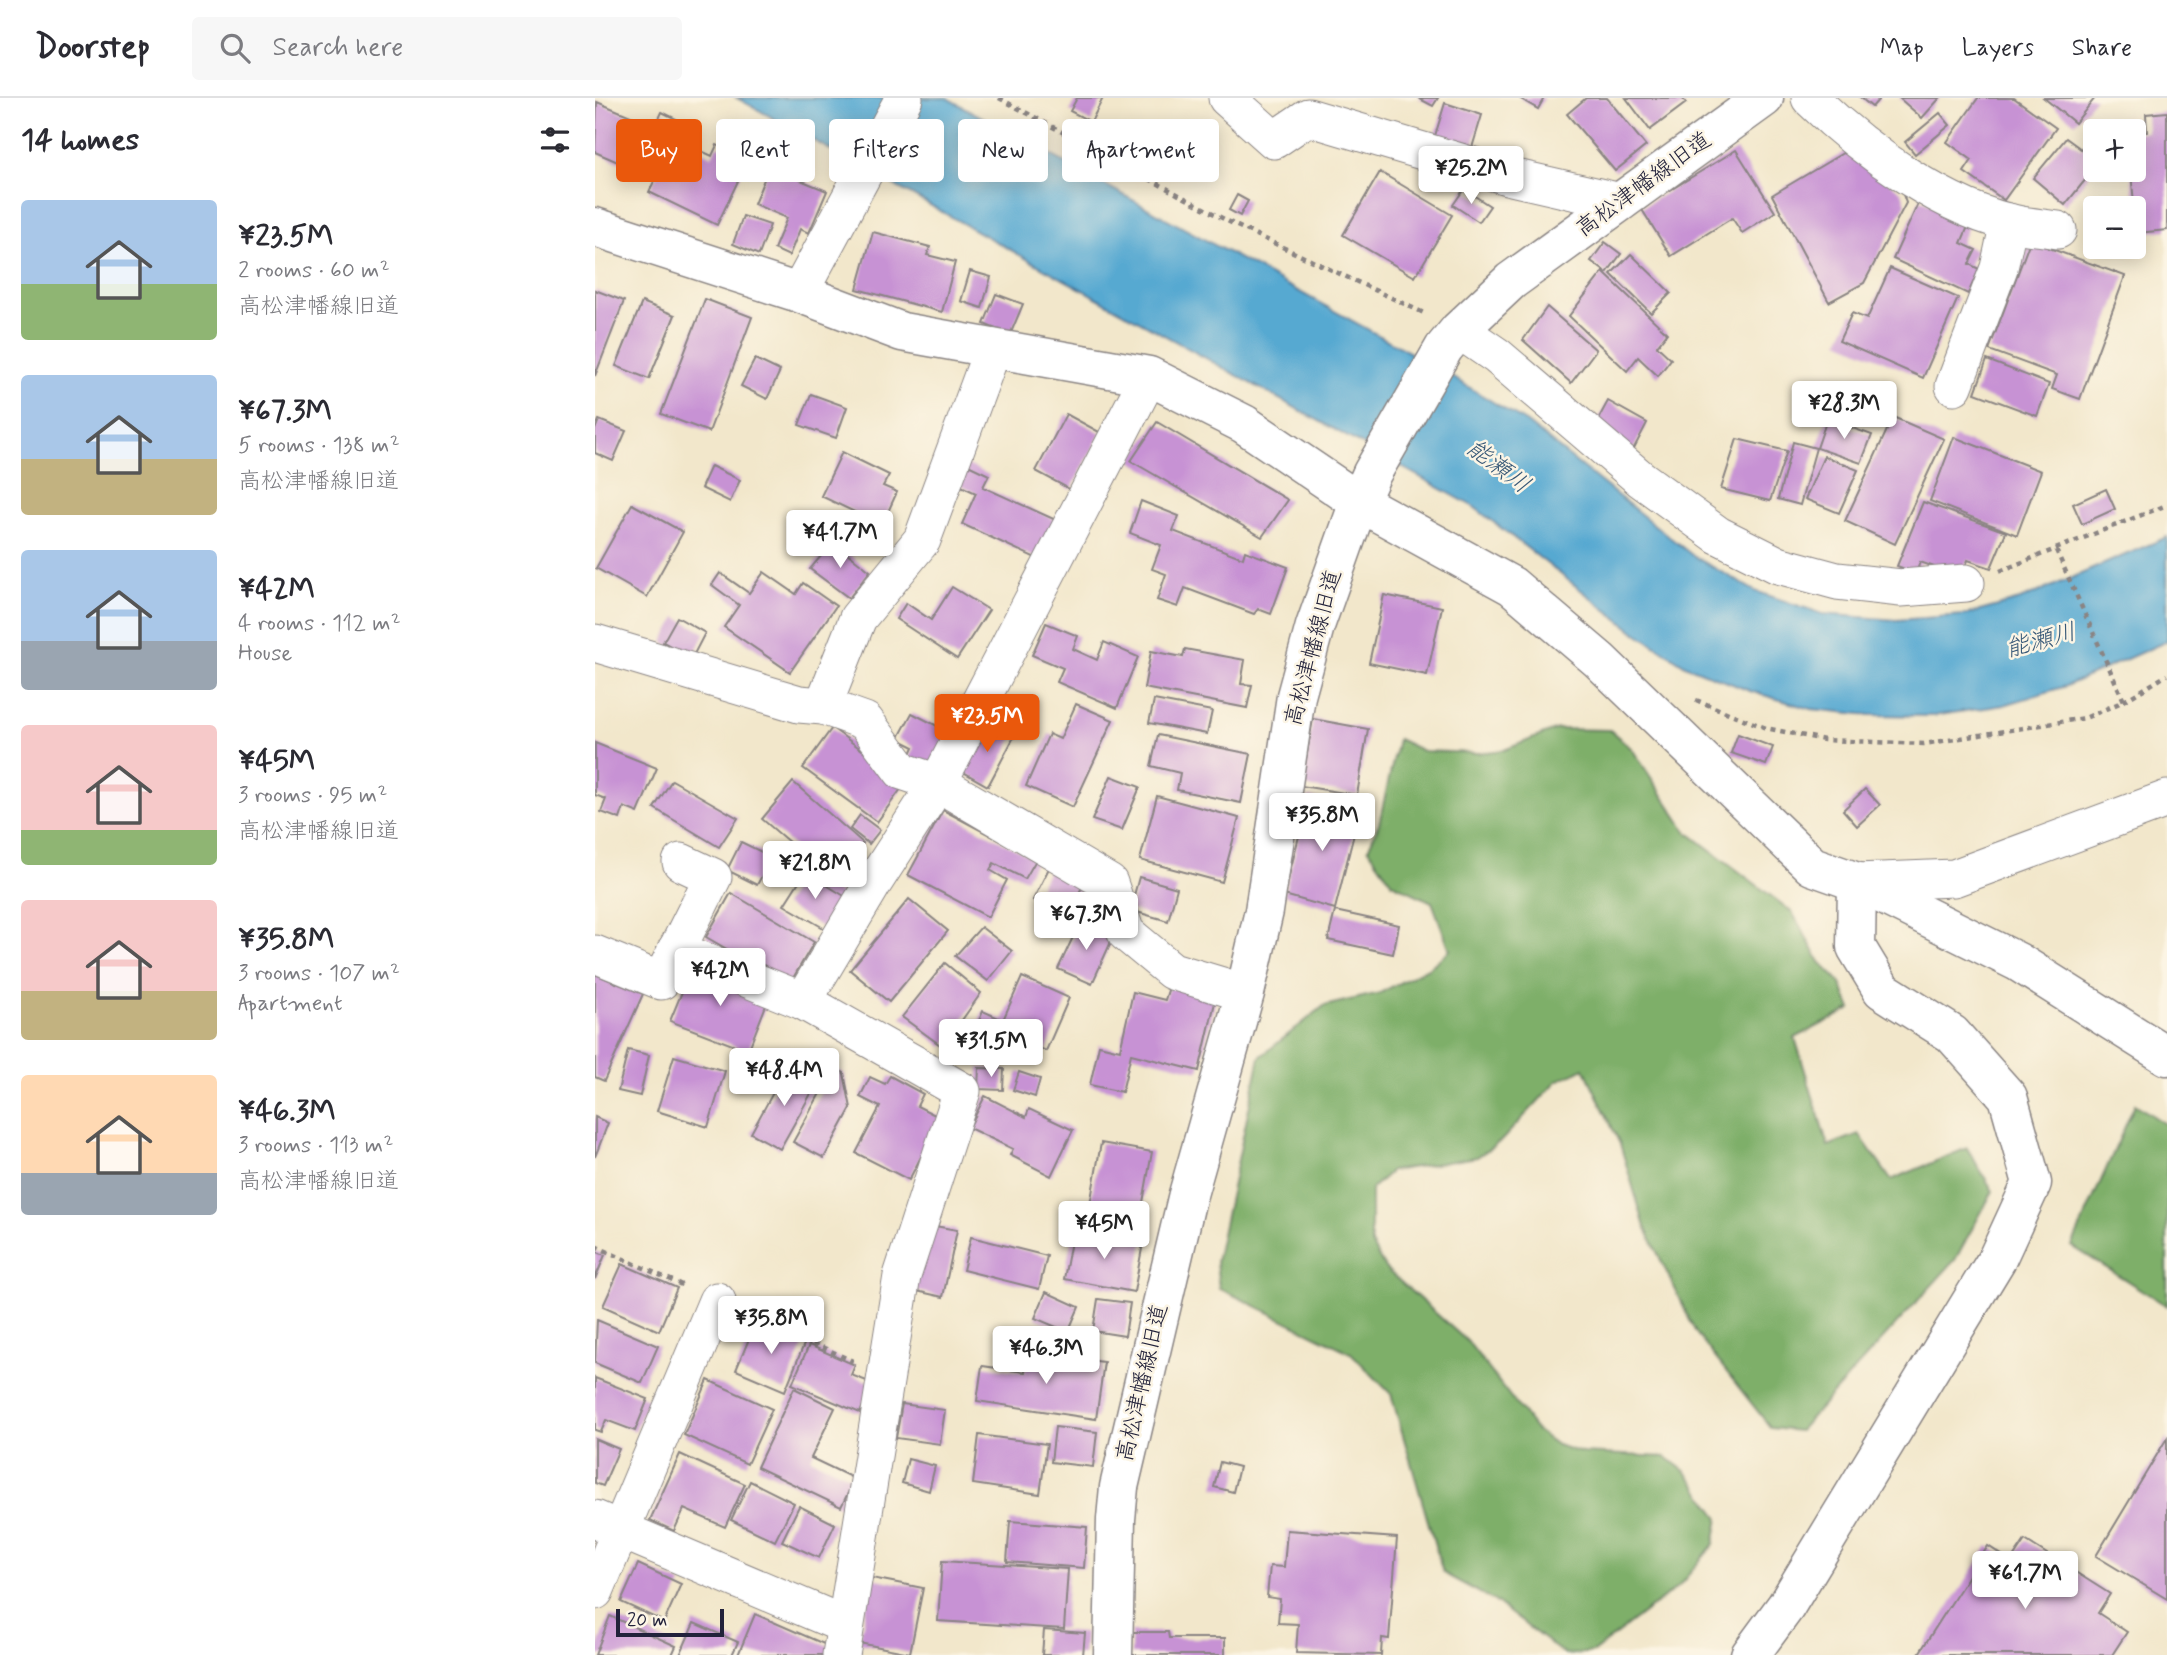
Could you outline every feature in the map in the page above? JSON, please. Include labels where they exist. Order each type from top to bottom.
[{"type":"street","points":[[799,293],[904,98]]},
{"type":"street","points":[[1227,98],[1274,140],[1308,117],[1507,176],[1621,202]]},
{"type":"street","name":"高松津幡線旧道","points":[[1113,1655],[1116,1519],[1121,1476],[1187,1198],[1245,993],[1264,911],[1296,696],[1315,626],[1365,488],[1451,339],[1511,281],[1764,98]]},
{"type":"street","points":[[1810,98],[1836,123],[1931,190],[1985,215],[2058,230]]},
{"type":"street","points":[[1954,386],[1999,268],[2009,222]]},
{"type":"street","points":[[595,227],[799,293],[902,332],[1149,376],[1244,424],[1365,488],[1512,586],[1599,660],[1812,866],[1857,883],[2018,962],[2167,1056]]},
{"type":"street","points":[[1451,339],[1497,356],[1641,479],[1718,534],[1778,565],[1837,581],[1901,588],[1966,583]]},
{"type":"street","points":[[823,706],[859,618],[922,540],[993,348]]},
{"type":"street","points":[[803,1000],[872,885],[938,783],[1149,376]]},
{"type":"street","points":[[595,643],[799,704],[823,706],[865,721],[902,771],[938,783],[1109,883],[1126,933],[1172,971],[1245,993]]},
{"type":"street","points":[[1857,883],[1954,878],[2167,799]]},
{"type":"street","points":[[595,954],[661,981],[713,877],[681,862]]},
{"type":"street","points":[[1750,1655],[1786,1606],[1997,1259],[2032,1183],[2008,1097],[1952,1034],[1882,990],[1856,947],[1857,883]]},
{"type":"street","points":[[608,1525],[843,1640],[902,1276],[963,1091],[803,1000],[676,950]]},
{"type":"street","points":[[595,1591],[608,1525],[717,1301]]},
{"type":"path","points":[[999,98],[1451,339]]},
{"type":"path","points":[[1966,583],[2167,505]]},
{"type":"path","points":[[2056,550],[2124,701]]},
{"type":"path","points":[[1689,696],[1766,728],[1824,740],[1924,744],[2085,718],[2124,701],[2167,675]]},
{"type":"green space","points":[[1557,729],[1610,730],[1632,749],[1687,832],[1792,912],[1820,962],[1840,982],[1851,1009],[1795,1038],[1828,1146],[1859,1134],[1891,1180],[1967,1148],[1993,1191],[1955,1260],[1799,1431],[1771,1428],[1696,1333],[1645,1227],[1620,1144],[1584,1068],[1557,1081],[1501,1141],[1477,1157],[1391,1171],[1371,1189],[1371,1244],[1385,1268],[1468,1342],[1536,1430],[1557,1445],[1582,1453],[1666,1457],[1686,1472],[1719,1518],[1714,1544],[1679,1586],[1593,1652],[1565,1655],[1493,1600],[1443,1573],[1391,1394],[1351,1353],[1219,1288],[1216,1262],[1260,1057],[1324,1006],[1380,993],[1430,967],[1450,950],[1432,902],[1392,883],[1368,849],[1379,823],[1398,739],[1423,751],[1478,753],[1504,750]]},
{"type":"green space","points":[[2135,1104],[2167,1125],[2167,1306],[2072,1246]]},
{"type":"water","name":"能瀬川","points":[[737,98],[947,98],[985,119],[958,119],[958,182],[1048,182],[1048,154],[1062,161],[1062,182],[1100,182],[1431,364],[1527,423],[1692,555],[1755,591],[1823,614],[1896,620],[1965,615],[2020,600],[2167,537],[2167,641],[2066,686],[2004,705],[1933,716],[1870,715],[1811,709],[1750,691],[1687,666],[1635,632],[1474,507],[888,182],[944,182],[944,119],[829,119],[829,149],[815,141],[815,119],[775,119]]},
{"type":"building","points":[[1077,98],[1103,98],[1092,119],[1085,119],[1070,111]]},
{"type":"building","points":[[1418,98],[1438,98],[1433,106]]},
{"type":"building","points":[[1519,98],[1544,98],[1538,109]]},
{"type":"building","points":[[1586,98],[1607,98],[1646,146],[1615,171],[1567,114]]},
{"type":"building","points":[[1626,98],[1682,98],[1686,103],[1650,130]]},
{"type":"building","points":[[1861,98],[1880,98],[1872,107]]},
{"type":"building","points":[[1899,98],[1940,98],[1922,118]]},
{"type":"building","points":[[1978,98],[2014,98],[2056,128],[2004,200],[1964,172],[1972,160],[1947,142]]},
{"type":"building","points":[[2044,98],[2095,98],[2075,123]]},
{"type":"building","points":[[597,102],[638,119],[616,119],[616,161],[595,152]]},
{"type":"building","points":[[1445,103],[1482,115],[1471,151],[1434,139]]},
{"type":"building","points":[[662,112],[676,119],[659,119]]},
{"type":"building","points":[[2167,112],[2167,230],[2146,232],[2146,196],[2133,196],[2132,182],[2146,182],[2146,114]]},
{"type":"building","points":[[1940,113],[1950,125],[1915,154],[1905,142]]},
{"type":"building","points":[[2066,138],[2081,149],[2083,146],[2084,182],[2065,205],[2033,178]]},
{"type":"building","points":[[716,147],[716,182],[738,182],[717,225],[649,192],[654,182],[702,182],[702,151],[712,156]]},
{"type":"building","points":[[1736,150],[1775,212],[1742,233],[1732,218],[1671,256],[1641,208]]},
{"type":"building","points":[[1848,150],[1902,192],[1906,203],[1864,283],[1829,302],[1772,195]]},
{"type":"building","points":[[1380,172],[1452,215],[1415,277],[1343,235]]},
{"type":"building","points":[[763,182],[805,182],[827,191],[809,233],[800,229],[789,256],[774,249],[787,218],[754,204]]},
{"type":"building","points":[[1464,189],[1490,206],[1479,222],[1453,205]]},
{"type":"building","points":[[1237,195],[1248,201],[1240,216],[1229,210]]},
{"type":"building","points":[[1920,199],[1970,222],[1961,243],[1976,250],[1969,264],[1979,269],[1968,294],[1893,259]]},
{"type":"building","points":[[743,216],[770,225],[759,255],[733,244]]},
{"type":"building","points":[[873,232],[930,247],[927,255],[955,262],[942,312],[857,289]]},
{"type":"building","points":[[2030,241],[2125,276],[2080,399],[2052,389],[2057,375],[1989,350]]},
{"type":"building","points":[[1605,242],[1621,254],[1607,273],[1591,261]]},
{"type":"building","points":[[1631,254],[1671,293],[1651,313],[1611,274]]},
{"type":"building","points":[[1890,268],[1958,298],[1923,378],[1839,341],[1852,313],[1867,319]]},
{"type":"building","points":[[970,271],[991,277],[982,308],[961,301]]},
{"type":"building","points":[[1603,272],[1667,333],[1657,346],[1671,359],[1658,376],[1638,357],[1627,371],[1569,316]]},
{"type":"building","points":[[595,290],[624,301],[595,376]]},
{"type":"building","points":[[996,294],[1023,304],[1010,335],[984,324]]},
{"type":"building","points":[[705,299],[752,317],[709,432],[661,414]]},
{"type":"building","points":[[642,302],[675,315],[649,379],[616,366]]},
{"type":"building","points":[[1547,307],[1596,350],[1571,383],[1523,340]]},
{"type":"building","points":[[755,359],[780,371],[767,399],[741,386]]},
{"type":"building","points":[[1987,360],[2049,384],[2037,416],[1975,393]]},
{"type":"building","points":[[811,394],[847,407],[836,438],[799,425]]},
{"type":"building","points":[[1608,401],[1647,423],[1633,450],[1594,427]]},
{"type":"building","points":[[1066,414],[1101,433],[1071,490],[1036,471]]},
{"type":"building","points":[[1893,417],[1944,439],[1895,544],[1845,521]]},
{"type":"building","points":[[1827,419],[1872,435],[1861,463],[1817,448]]},
{"type":"building","points":[[599,420],[626,431],[613,461],[595,453],[595,430]]},
{"type":"building","points":[[1157,422],[1288,500],[1262,537],[1131,461]]},
{"type":"building","points":[[1954,437],[2041,471],[2017,535],[1930,501]]},
{"type":"building","points":[[1737,439],[1787,451],[1770,501],[1721,489]]},
{"type":"building","points":[[1793,442],[1816,448],[1800,505],[1778,499]]},
{"type":"building","points":[[842,452],[889,475],[883,486],[897,492],[882,525],[821,496]]},
{"type":"building","points":[[1824,456],[1858,470],[1839,513],[1805,499]]},
{"type":"building","points":[[966,464],[989,475],[983,487],[1058,521],[1040,560],[962,524],[976,493],[957,484]]},
{"type":"building","points":[[711,466],[740,480],[730,502],[701,488]]},
{"type":"building","points":[[2106,489],[2115,509],[2082,524],[2073,504]]},
{"type":"building","points":[[1141,501],[1179,516],[1173,531],[1243,558],[1245,551],[1288,567],[1271,614],[1258,609],[1254,614],[1185,588],[1178,607],[1157,600],[1166,574],[1152,569],[1161,545],[1130,533]]},
{"type":"building","points":[[1923,502],[2006,532],[1991,568],[1968,560],[1961,576],[1920,562],[1916,573],[1897,566]]},
{"type":"building","points":[[632,504],[683,532],[647,597],[596,568]]},
{"type":"building","points":[[833,542],[870,571],[849,598],[810,569]]},
{"type":"building","points":[[764,572],[796,594],[803,583],[836,606],[790,672],[724,627],[739,605],[712,585],[720,573],[749,593]]},
{"type":"building","points":[[952,587],[989,610],[957,659],[896,619],[906,603],[931,620]]},
{"type":"building","points":[[1384,595],[1442,607],[1427,675],[1369,663]]},
{"type":"building","points":[[677,617],[705,633],[692,658],[663,642]]},
{"type":"building","points":[[1046,623],[1078,636],[1073,649],[1097,660],[1104,642],[1138,657],[1117,708],[1057,682],[1063,668],[1032,655]]},
{"type":"building","points":[[1185,649],[1245,660],[1241,684],[1252,685],[1247,708],[1144,688],[1151,651],[1183,657]]},
{"type":"building","points":[[1154,700],[1212,711],[1207,734],[1149,723]]},
{"type":"building","points":[[1076,704],[1113,720],[1073,807],[1026,786],[1049,734],[1060,739]]},
{"type":"building","points":[[997,705],[1025,719],[1018,733],[990,720]]},
{"type":"building","points":[[912,713],[949,732],[930,769],[909,758],[914,747],[898,739]]},
{"type":"building","points":[[1313,719],[1368,729],[1357,795],[1301,786]]},
{"type":"building","points":[[986,722],[1014,737],[988,786],[960,770]]},
{"type":"building","points":[[832,728],[906,782],[877,822],[803,768]]},
{"type":"building","points":[[1738,734],[1773,747],[1766,765],[1731,753]]},
{"type":"building","points":[[1158,735],[1251,754],[1241,803],[1177,790],[1180,773],[1151,766]]},
{"type":"building","points":[[595,743],[657,768],[638,813],[624,807],[620,819],[601,812],[606,799],[595,795]]},
{"type":"building","points":[[1111,776],[1140,787],[1122,830],[1092,820]]},
{"type":"building","points":[[672,780],[738,818],[719,847],[654,808]]},
{"type":"building","points":[[793,782],[863,843],[832,879],[762,819]]},
{"type":"building","points":[[1865,789],[1880,805],[1857,826],[1843,810]]},
{"type":"building","points":[[1157,796],[1239,818],[1222,882],[1140,860]]},
{"type":"building","points":[[1309,797],[1360,810],[1335,909],[1284,895]]},
{"type":"building","points":[[943,810],[1036,860],[1025,879],[994,863],[990,870],[1007,880],[988,917],[908,875]]},
{"type":"building","points":[[860,815],[880,830],[869,844],[850,829]]},
{"type":"building","points":[[741,842],[772,857],[757,885],[727,870]]},
{"type":"building","points":[[1050,866],[1084,883],[1067,918],[1033,900]]},
{"type":"building","points":[[805,872],[846,897],[827,930],[784,905]]},
{"type":"building","points":[[1139,877],[1177,888],[1168,921],[1130,910]]},
{"type":"building","points":[[731,893],[814,942],[789,985],[706,937]]},
{"type":"building","points":[[909,899],[948,931],[889,1002],[850,970]]},
{"type":"building","points":[[1335,911],[1399,925],[1393,954],[1328,940]]},
{"type":"building","points":[[1081,920],[1114,935],[1092,984],[1058,969]]},
{"type":"building","points":[[981,927],[1012,951],[988,981],[955,956]]},
{"type":"building","points":[[945,963],[981,993],[943,1047],[902,1017]]},
{"type":"building","points":[[693,965],[770,995],[748,1051],[670,1021]]},
{"type":"building","points":[[595,974],[643,994],[604,1081],[595,1077]]},
{"type":"building","points":[[1022,977],[1069,998],[1046,1051],[1009,1035],[1004,1046],[974,1032],[983,1011],[1003,1020]]},
{"type":"building","points":[[1169,987],[1216,998],[1199,1071],[1131,1054],[1122,1092],[1090,1085],[1099,1045],[1120,1050],[1133,992],[1165,1000]]},
{"type":"building","points":[[628,1050],[649,1055],[640,1096],[618,1091]]},
{"type":"building","points":[[674,1056],[725,1071],[708,1127],[657,1111]]},
{"type":"building","points":[[787,1067],[817,1083],[780,1149],[751,1133]]},
{"type":"building","points":[[834,1068],[844,1073],[851,1108],[824,1158],[793,1142]]},
{"type":"building","points":[[979,1068],[1004,1069],[1003,1090],[978,1089]]},
{"type":"building","points":[[1019,1072],[1040,1079],[1035,1097],[1013,1090]]},
{"type":"building","points":[[890,1076],[923,1094],[917,1106],[941,1118],[909,1180],[856,1153],[880,1107],[860,1097],[870,1077],[885,1084]]},
{"type":"building","points":[[985,1096],[1026,1117],[1029,1109],[1073,1130],[1051,1176],[1010,1155],[1013,1149],[969,1128]]},
{"type":"building","points":[[595,1117],[608,1123],[595,1157]]},
{"type":"building","points":[[1101,1143],[1152,1152],[1139,1225],[1088,1216]]},
{"type":"building","points":[[924,1224],[957,1230],[943,1297],[912,1290]]},
{"type":"building","points":[[1073,1230],[1143,1243],[1134,1292],[1064,1279]]},
{"type":"building","points":[[971,1237],[1047,1256],[1039,1289],[963,1270]]},
{"type":"building","points":[[595,1251],[605,1255],[595,1279]]},
{"type":"building","points":[[622,1264],[677,1288],[659,1331],[603,1306]]},
{"type":"building","points":[[1046,1292],[1079,1307],[1068,1332],[1035,1318]]},
{"type":"building","points":[[1098,1299],[1130,1303],[1125,1336],[1093,1331]]},
{"type":"building","points":[[597,1320],[658,1346],[642,1383],[595,1363]]},
{"type":"building","points":[[756,1322],[805,1342],[785,1391],[736,1370]]},
{"type":"building","points":[[809,1345],[855,1365],[851,1375],[872,1383],[860,1413],[792,1384]]},
{"type":"building","points":[[1027,1352],[1104,1362],[1096,1419],[977,1401],[982,1366],[1025,1372]]},
{"type":"building","points":[[595,1378],[648,1399],[635,1431],[606,1420],[601,1432],[595,1430]]},
{"type":"building","points":[[708,1380],[772,1409],[747,1464],[684,1435]]},
{"type":"building","points":[[794,1388],[835,1408],[811,1458],[855,1479],[841,1507],[757,1467]]},
{"type":"building","points":[[902,1404],[945,1410],[940,1444],[896,1438]]},
{"type":"building","points":[[1055,1427],[1097,1432],[1093,1467],[1051,1462]]},
{"type":"building","points":[[979,1435],[1047,1444],[1040,1494],[973,1484]]},
{"type":"building","points":[[2167,1438],[2167,1599],[2096,1556]]},
{"type":"building","points":[[595,1439],[619,1449],[603,1486],[595,1483]]},
{"type":"building","points":[[680,1454],[745,1484],[725,1527],[684,1509],[674,1531],[650,1520]]},
{"type":"building","points":[[908,1459],[935,1466],[929,1491],[902,1483]]},
{"type":"building","points":[[1220,1462],[1239,1467],[1233,1492],[1214,1487]]},
{"type":"building","points":[[750,1481],[794,1503],[775,1541],[731,1520]]},
{"type":"building","points":[[799,1506],[835,1524],[819,1558],[782,1541]]},
{"type":"building","points":[[1010,1521],[1087,1527],[1084,1568],[1007,1562]]},
{"type":"building","points":[[1287,1530],[1397,1538],[1389,1639],[1382,1638],[1381,1655],[1296,1653],[1298,1624],[1278,1623],[1280,1599],[1267,1597],[1270,1566],[1284,1567]]},
{"type":"building","points":[[2025,1540],[2110,1594],[2098,1613],[2127,1632],[2112,1655],[1918,1655],[1988,1546],[2011,1561]]},
{"type":"building","points":[[942,1561],[1068,1569],[1064,1629],[938,1621]]},
{"type":"building","points":[[638,1564],[681,1584],[664,1622],[621,1602]]},
{"type":"building","points":[[872,1578],[923,1588],[910,1653],[859,1643]]},
{"type":"building","points":[[755,1614],[831,1647],[828,1655],[738,1655]]},
{"type":"building","points":[[610,1616],[676,1646],[672,1655],[595,1655]]},
{"type":"building","points":[[694,1623],[738,1642],[732,1655],[680,1655]]},
{"type":"building","points":[[1044,1630],[1085,1633],[1083,1655],[1042,1655]]},
{"type":"building","points":[[1131,1632],[1168,1632],[1169,1638],[1225,1638],[1225,1655],[1131,1655]]}]
